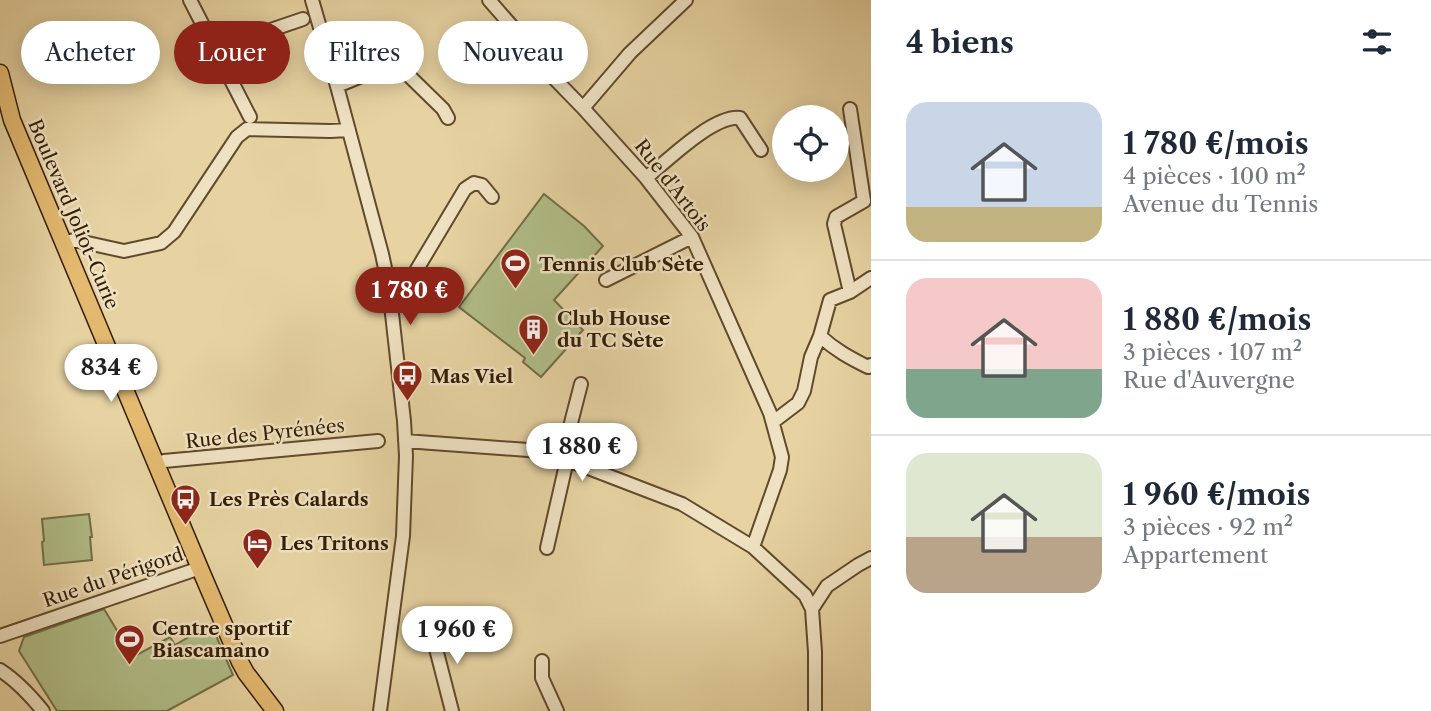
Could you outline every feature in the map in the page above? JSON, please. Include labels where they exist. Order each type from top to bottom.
[{"type":"main road","name":"Boulevard Joliot-Curie","points":[[0,73],[12,120],[200,568],[246,673],[275,711]]},
{"type":"street","points":[[190,0],[201,21]]},
{"type":"street","points":[[312,0],[389,287],[405,441],[403,536],[380,711]]},
{"type":"street","name":"Rue d'Artois","points":[[489,0],[537,55],[548,72],[646,178],[692,237],[773,422],[782,457],[753,547]]},
{"type":"street","points":[[583,108],[630,53],[686,0]]},
{"type":"street","points":[[290,23],[303,19]]},
{"type":"street","points":[[337,86],[393,66],[402,69],[443,109],[448,118]]},
{"type":"street","points":[[233,84],[250,117]]},
{"type":"street","points":[[850,109],[864,201],[836,217],[834,224],[850,292]]},
{"type":"street","points":[[646,178],[706,130],[730,117],[740,118],[761,150]]},
{"type":"street","points":[[63,243],[74,240],[124,251],[161,243],[174,232],[237,137],[247,129],[349,130]]},
{"type":"street","points":[[392,311],[465,189],[474,183],[482,185],[492,197]]},
{"type":"street","points":[[606,279],[692,237]]},
{"type":"street","points":[[773,422],[798,402],[804,391],[811,357],[830,300],[850,292],[871,278]]},
{"type":"street","points":[[820,336],[848,357],[868,367],[871,365]]},
{"type":"street","points":[[547,548],[581,384]]},
{"type":"street","name":"Rue des Pyrénées","points":[[156,464],[164,461],[378,441]]},
{"type":"street","points":[[405,441],[548,453],[682,504],[753,547],[805,596],[812,609],[815,711]]},
{"type":"street","points":[[812,609],[827,586],[871,558]]},
{"type":"street","name":"Rue du Périgord","points":[[0,636],[200,568]]},
{"type":"street","points":[[431,629],[452,711]]},
{"type":"street","points":[[542,661],[542,678],[557,711]]},
{"type":"street","points":[[0,670],[43,711]]},
{"type":"green space","name":"Tennis Club Sète","points":[[544,194],[584,226],[603,246],[554,300],[583,330],[541,377],[523,362],[525,358],[459,307]]},
{"type":"green space","points":[[89,514],[92,560],[44,565],[42,519]]},
{"type":"green space","name":"Centre sportif Biascamano","points":[[104,609],[133,657],[170,637],[175,645],[211,624],[233,675],[167,711],[57,711],[19,651],[24,637]]},
{"type":"place","name":"Tennis Club Sète","points":[[516,291]]},
{"type":"place","name":"Club House du TC Sète","points":[[534,356]]},
{"type":"place","name":"Mas Viel","points":[[407,403]]},
{"type":"place","name":"Les Près Calards","points":[[186,526]]},
{"type":"place","name":"Les Tritons","points":[[257,570]]},
{"type":"place","name":"Centre sportif Biascamano","points":[[129,666]]}]
